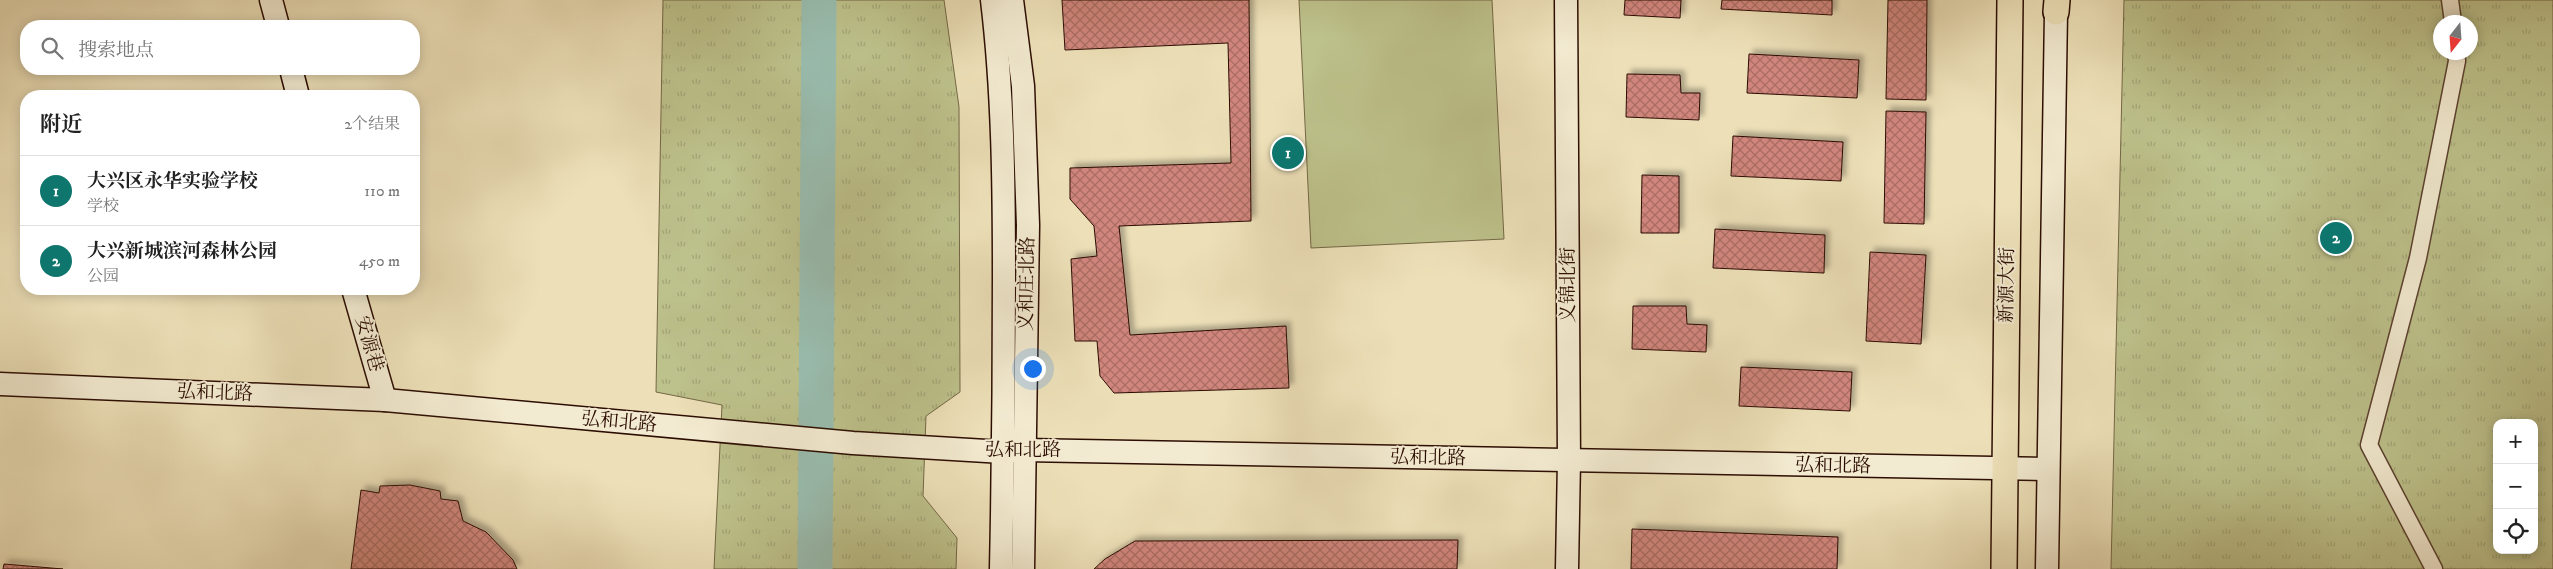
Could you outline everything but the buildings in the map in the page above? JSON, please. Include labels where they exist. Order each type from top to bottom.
[{"type":"main road","name":"新源大街","points":[[2004,569],[2010,0]]},
{"type":"street","points":[[271,0],[276,20]]},
{"type":"street","name":"义和庄北路","points":[[992,0],[1000,68],[1014,451],[1023,569]]},
{"type":"street","name":"义和庄北路","points":[[1000,569],[1014,451],[1028,225],[1023,86],[1012,0]]},
{"type":"street","name":"义锦北街","points":[[1566,0],[1569,460],[1567,569]]},
{"type":"street","points":[[2450,0],[2451,15]]},
{"type":"street","points":[[2047,569],[2057,6]]},
{"type":"street","points":[[2434,569],[2369,445],[2418,258],[2457,60]]},
{"type":"street","points":[[292,75],[296,90]]},
{"type":"street","name":"安源巷","points":[[355,295],[385,400]]},
{"type":"street","name":"弘和北路","points":[[0,384],[385,400],[762,436],[853,443],[1014,451],[2005,469],[2048,468]]},
{"type":"green space","points":[[663,0],[944,0],[959,107],[960,392],[926,416],[923,496],[957,538],[956,569],[714,569],[722,405],[656,392]]},
{"type":"green space","points":[[1299,0],[1492,0],[1504,239],[1311,248]]},
{"type":"green space","points":[[2124,0],[2553,0],[2553,569],[2111,569]]},
{"type":"waterway","points":[[815,569],[819,0]]},
{"type":"place","name":"大兴区永华实验学校","points":[[1288,153]]},
{"type":"place","name":"大兴新城滨河森林公园","points":[[2336,238]]}]
